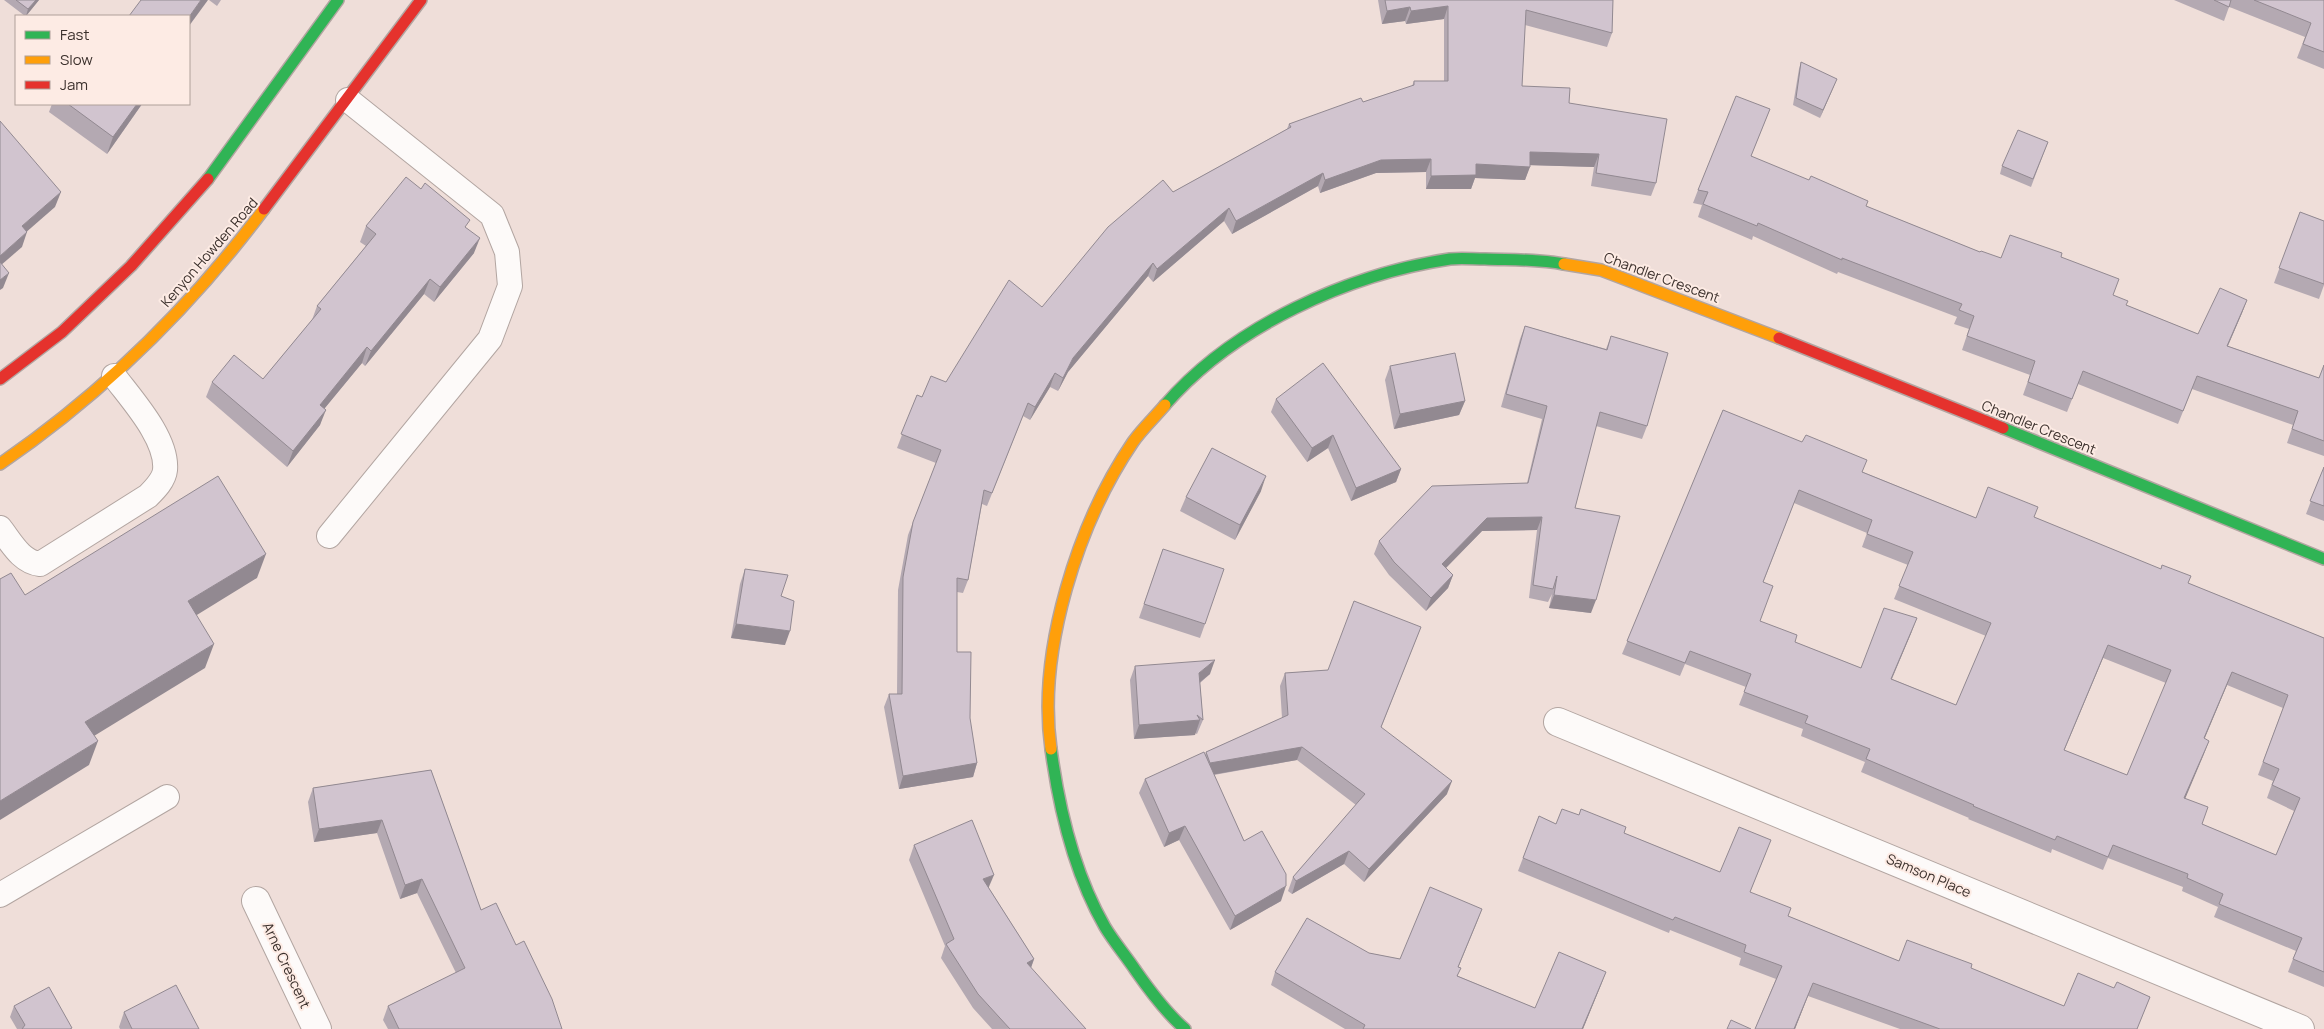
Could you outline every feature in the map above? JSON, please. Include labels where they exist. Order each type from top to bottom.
[{"type":"street","points":[[0,379],[62,332],[132,266],[204,184],[338,0]]},
{"type":"street","name":"Kenyon Howden Road","points":[[0,464],[48,431],[114,376],[146,346],[233,251],[348,100],[421,0]]},
{"type":"street","name":"Chandler Crescent","points":[[1185,1029],[1175,1021],[1144,983],[1105,927],[1083,880],[1058,800],[1049,735],[1051,660],[1073,563],[1086,527],[1107,485],[1134,441],[1172,396],[1202,370],[1248,334],[1318,296],[1388,272],[1452,259],[1541,260],[1601,270],[1728,317],[2324,560]]},
{"type":"street","name":"Samson Place","points":[[1558,722],[2300,1029]]},
{"type":"street","name":"Arne Crescent","points":[[256,901],[317,1029]]},
{"type":"lane","points":[[329,536],[490,339],[510,286],[507,252],[492,215],[348,100]]},
{"type":"lane","points":[[0,528],[21,555],[29,561],[40,564],[148,496],[158,486],[165,472],[164,456],[156,434],[114,376]]},
{"type":"lane","points":[[0,895],[167,797]]},
{"type":"building","points":[[16,0],[36,0],[28,9]]},
{"type":"building","points":[[141,0],[201,0],[190,16],[130,15]]},
{"type":"building","points":[[1385,0],[1613,0],[1612,33],[1526,10],[1522,86],[1570,88],[1569,103],[1667,119],[1656,183],[1596,173],[1599,154],[1530,152],[1530,167],[1476,164],[1476,175],[1431,176],[1431,159],[1381,160],[1325,180],[1323,173],[1236,221],[1229,208],[1157,269],[1153,263],[1073,358],[1063,378],[1055,373],[1035,407],[1028,403],[992,493],[984,490],[968,580],[957,578],[957,652],[971,652],[970,718],[977,763],[903,776],[889,694],[902,694],[903,577],[913,522],[941,450],[901,434],[917,395],[922,397],[931,376],[946,382],[1009,280],[1042,307],[1108,227],[1163,180],[1173,192],[1291,127],[1289,124],[1361,98],[1363,102],[1414,85],[1414,81],[1448,81],[1448,6],[1411,11],[1410,7],[1387,11]]},
{"type":"building","points":[[2214,0],[2231,0],[2229,7]]},
{"type":"building","points":[[2254,0],[2324,0],[2324,52],[2303,44],[2311,23]]},
{"type":"building","points":[[1801,62],[1837,79],[1823,110],[1796,98]]},
{"type":"building","points":[[1736,96],[1770,109],[1751,156],[1809,180],[1811,176],[1868,201],[1866,206],[1980,252],[2001,258],[2010,235],[2062,253],[2061,257],[2119,279],[2113,295],[2128,301],[2126,305],[2198,334],[2220,288],[2247,300],[2227,346],[2319,378],[2324,365],[2324,441],[2292,429],[2298,411],[2197,376],[2183,411],[2083,371],[2072,399],[2028,382],[2035,361],[1967,336],[1974,316],[1959,310],[1962,304],[1842,258],[1842,260],[1758,223],[1757,226],[1703,204],[1708,192],[1698,190]]},
{"type":"building","points":[[69,105],[136,105],[113,137]]},
{"type":"building","points":[[0,121],[61,192],[22,226],[27,232],[0,256]]},
{"type":"building","points":[[2018,130],[2048,142],[2033,179],[2002,166]]},
{"type":"building","points":[[406,177],[421,189],[425,183],[470,220],[465,227],[480,238],[440,287],[430,279],[371,351],[367,347],[320,405],[326,410],[293,451],[212,382],[234,355],[263,379],[321,309],[317,306],[376,234],[366,226]]},
{"type":"building","points":[[2300,212],[2324,221],[2324,284],[2279,268]]},
{"type":"building","points":[[0,262],[9,273],[0,280]]},
{"type":"building","points":[[1525,326],[1607,350],[1611,336],[1668,353],[1647,426],[1600,412],[1575,508],[1620,516],[1596,600],[1554,595],[1557,576],[1553,589],[1533,585],[1542,517],[1487,518],[1442,564],[1453,575],[1431,598],[1394,562],[1379,541],[1432,486],[1528,483],[1547,406],[1506,394]]},
{"type":"building","points":[[1455,353],[1465,401],[1400,414],[1390,366]]},
{"type":"building","points":[[1323,363],[1401,469],[1356,488],[1333,435],[1312,448],[1276,399]]},
{"type":"building","points":[[1723,410],[1802,442],[1806,435],[1867,460],[1862,472],[1976,518],[1988,487],[2038,507],[2034,517],[2161,569],[2162,565],[2191,576],[2188,583],[2324,638],[2324,972],[2293,959],[2302,938],[2219,904],[2223,894],[2187,878],[2188,874],[2113,845],[2108,857],[2057,836],[2055,840],[1973,806],[1866,759],[1870,749],[1805,723],[1808,716],[1744,692],[1751,674],[1690,651],[1685,663],[1627,641]],"holes":[[[1799,490],[1872,520],[1867,534],[1913,552],[1899,586],[1991,623],[1956,705],[1891,679],[1917,618],[1884,608],[1861,668],[1795,642],[1797,635],[1760,621],[1773,586],[1763,582]],[[2108,645],[2171,670],[2127,775],[2064,750]],[[2232,672],[2288,695],[2263,762],[2279,769],[2272,785],[2300,798],[2276,855],[2202,824],[2208,807],[2184,798],[2209,741],[2204,738]]]},
{"type":"building","points":[[1212,448],[1266,476],[1240,525],[1186,497]]},
{"type":"building","points":[[2324,467],[2324,506],[2310,501]]},
{"type":"building","points":[[218,476],[266,554],[188,601],[214,644],[85,722],[98,741],[0,801],[0,579],[11,573],[25,595]]},
{"type":"building","points":[[1163,549],[1224,569],[1205,624],[1144,604]]},
{"type":"building","points":[[745,569],[788,575],[781,596],[794,601],[790,631],[736,624]]},
{"type":"building","points":[[1354,601],[1421,627],[1381,727],[1452,781],[1369,869],[1349,851],[1296,881],[1293,877],[1365,794],[1302,747],[1210,763],[1206,752],[1288,715],[1285,673],[1328,670]]},
{"type":"building","points":[[1215,660],[1199,673],[1203,720],[1197,715],[1200,720],[1139,725],[1135,666]]},
{"type":"building","points":[[1204,752],[1244,841],[1262,831],[1286,874],[1286,886],[1235,916],[1185,826],[1169,833],[1145,779]]},
{"type":"building","points":[[431,770],[481,910],[496,903],[516,945],[524,941],[552,999],[562,1029],[399,1029],[388,1006],[465,968],[422,879],[405,885],[382,820],[319,829],[313,788]]},
{"type":"building","points":[[1562,809],[1579,815],[1581,809],[1626,827],[1624,833],[1720,872],[1739,827],[1771,840],[1750,892],[1791,908],[1788,916],[1899,961],[1907,940],[1972,964],[1971,968],[2064,1006],[2078,973],[2114,988],[2117,982],[2150,997],[2137,1029],[1940,1029],[1813,983],[1794,1029],[1755,1029],[1782,966],[1744,952],[1746,945],[1675,917],[1673,920],[1523,858],[1539,816],[1556,824]]},
{"type":"building","points":[[972,820],[994,875],[983,879],[1034,959],[1027,963],[1086,1029],[1010,1029],[978,994],[946,944],[954,939],[914,845]]},
{"type":"building","points":[[1430,887],[1482,909],[1458,967],[1461,968],[1457,976],[1535,1008],[1559,952],[1606,972],[1582,1029],[1363,1029],[1365,1025],[1275,972],[1307,918],[1369,953],[1400,959]]},
{"type":"building","points":[[176,985],[199,1029],[132,1029],[124,1012]]},
{"type":"building","points":[[49,987],[72,1028],[22,1029],[25,1025],[14,1006]]},
{"type":"building","points":[[1731,1020],[1751,1029],[1727,1029]]},
{"type":"traffic: fast","points":[[208,179],[338,0]]},
{"type":"traffic: fast","points":[[1165,405],[1193,377],[1224,351],[1258,328],[1295,308],[1333,291],[1372,277],[1412,266],[1450,259],[1524,260],[1564,264]]},
{"type":"traffic: fast","points":[[2003,428],[2324,559]]},
{"type":"traffic: fast","points":[[1051,749],[1058,795],[1069,840],[1076,863],[1094,906],[1105,927],[1147,986],[1165,1009],[1185,1029]]},
{"type":"traffic: slow","points":[[0,464],[74,409],[109,379],[175,315],[236,246],[264,209]]},
{"type":"traffic: slow","points":[[1564,264],[1601,270],[1779,338]]},
{"type":"traffic: slow","points":[[1051,749],[1048,711],[1050,671],[1056,630],[1066,589],[1079,549],[1095,510],[1113,474],[1133,442],[1165,405]]},
{"type":"traffic: jam","points":[[264,209],[421,0]]},
{"type":"traffic: jam","points":[[0,379],[62,332],[131,266],[208,179]]},
{"type":"traffic: jam","points":[[1779,338],[2003,428]]}]
